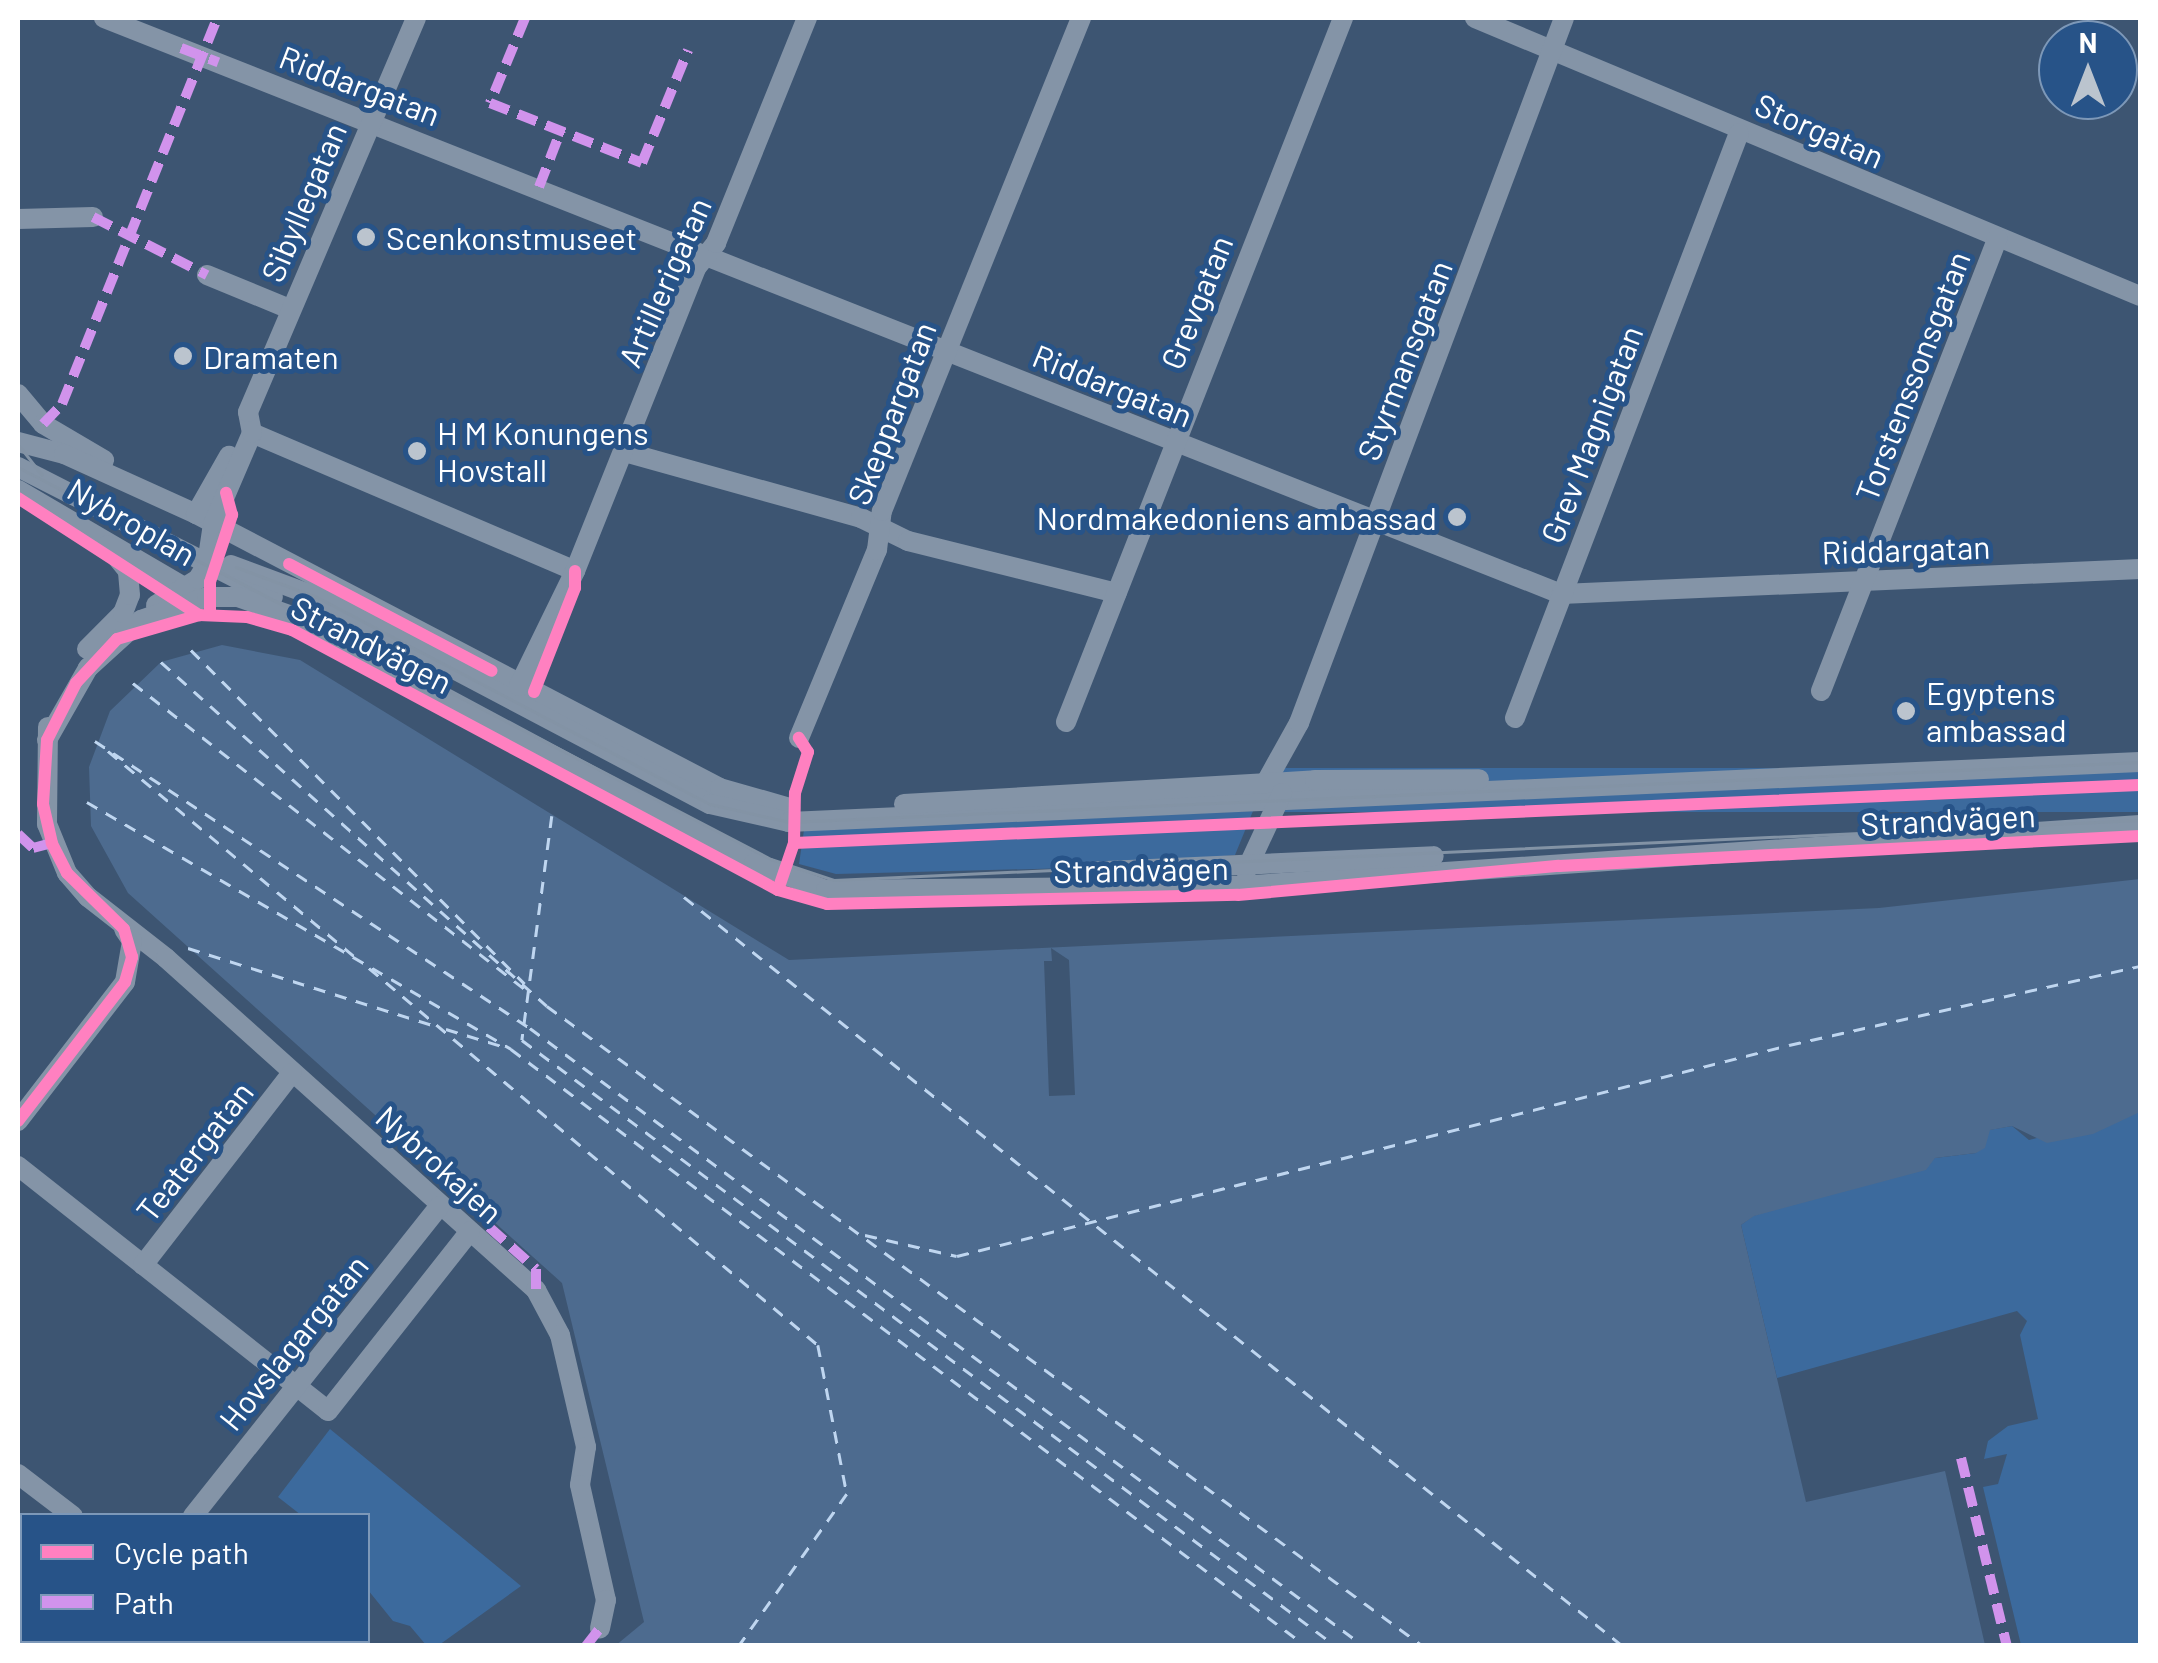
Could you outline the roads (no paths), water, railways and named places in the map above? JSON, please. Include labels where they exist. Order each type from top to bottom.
[{"type":"street","name":"Riddargatan","points":[[104,18],[1561,594],[2140,569]]},
{"type":"street","name":"Sibyllegatan","points":[[209,560],[204,519],[251,427],[290,310],[416,18]]},
{"type":"street","name":"Artillerigatan","points":[[519,686],[575,572],[696,268],[706,257],[807,18]]},
{"type":"street","name":"Skeppargatan","points":[[799,738],[877,550],[878,524],[1081,18]]},
{"type":"street","name":"Grevgatan","points":[[1066,722],[1343,18]]},
{"type":"street","name":"Storgatan","points":[[1475,18],[1732,124],[1739,133],[2140,296]]},
{"type":"street","name":"Styrmansgatan","points":[[1252,865],[1299,722],[1564,18]]},
{"type":"street","name":"Grev Magnigatan","points":[[1514,718],[1739,133]]},
{"type":"street","points":[[18,219],[93,217]]},
{"type":"street","name":"Torstenssonsgatan","points":[[1821,691],[1998,238]]},
{"type":"street","points":[[207,275],[290,310]]},
{"type":"street","name":"Nybroplan","points":[[18,394],[44,424],[204,519]]},
{"type":"street","points":[[251,427],[575,572]]},
{"type":"street","points":[[625,452],[878,524],[908,542],[1117,593]]},
{"type":"street","name":"Nybroplan","points":[[20,458],[64,454],[204,519]]},
{"type":"street","name":"Nybroplan","points":[[20,458],[45,478],[209,560]]},
{"type":"street","name":"Nybroplan","points":[[20,458],[21,491],[108,545],[207,597]]},
{"type":"street","name":"Nybroplan","points":[[20,458],[209,560]]},
{"type":"street","name":"Strandvägen","points":[[204,519],[720,788],[774,807],[2140,762]]},
{"type":"street","points":[[47,740],[53,702],[68,672],[129,602],[128,571],[108,545]]},
{"type":"street","points":[[47,740],[88,668],[184,588],[209,560]]},
{"type":"street","name":"Strandvägen","points":[[209,560],[317,597],[710,804],[754,818],[789,822],[1276,790],[2140,752]]},
{"type":"street","name":"Strandvägen","points":[[209,560],[811,874],[874,880],[2140,822]]},
{"type":"street","points":[[141,620],[207,597]]},
{"type":"street","name":"Strandvägen","points":[[207,597],[256,601],[295,618],[784,876],[868,893],[1238,874],[1252,865]]},
{"type":"street","name":"Nybrokajen","points":[[47,740],[43,804],[52,843],[67,873],[124,929],[166,958],[536,1290],[560,1336],[586,1447],[580,1485],[606,1600],[600,1628]]},
{"type":"street","name":"Strandvägen","points":[[1080,883],[1238,886],[2140,822]]},
{"type":"street","points":[[18,1121],[125,982],[132,942],[124,929]]},
{"type":"street","name":"Teatergatan","points":[[143,1265],[292,1073]]},
{"type":"street","points":[[24,1171],[328,1411],[470,1232]]},
{"type":"street","name":"Hovslagargatan","points":[[195,1513],[440,1206]]},
{"type":"street","points":[[18,1474],[68,1513]]},
{"type":"tram line","points":[[18,444],[42,475]]},
{"type":"tram line","points":[[18,467],[771,859],[834,880],[2140,820]]},
{"type":"tram line","points":[[236,567],[317,597],[710,804],[789,822],[2140,762]]},
{"type":"place","name":"Scenkonstmuseet","points":[[366,237]]},
{"type":"place","name":"Dramaten","points":[[183,356]]},
{"type":"place","name":"H M Konungens Hovstall","points":[[417,451]]},
{"type":"place","name":"Nordmakedoniens ambassad","points":[[1457,517]]},
{"type":"place","name":"Egyptens ambassad","points":[[1906,711]]}]
